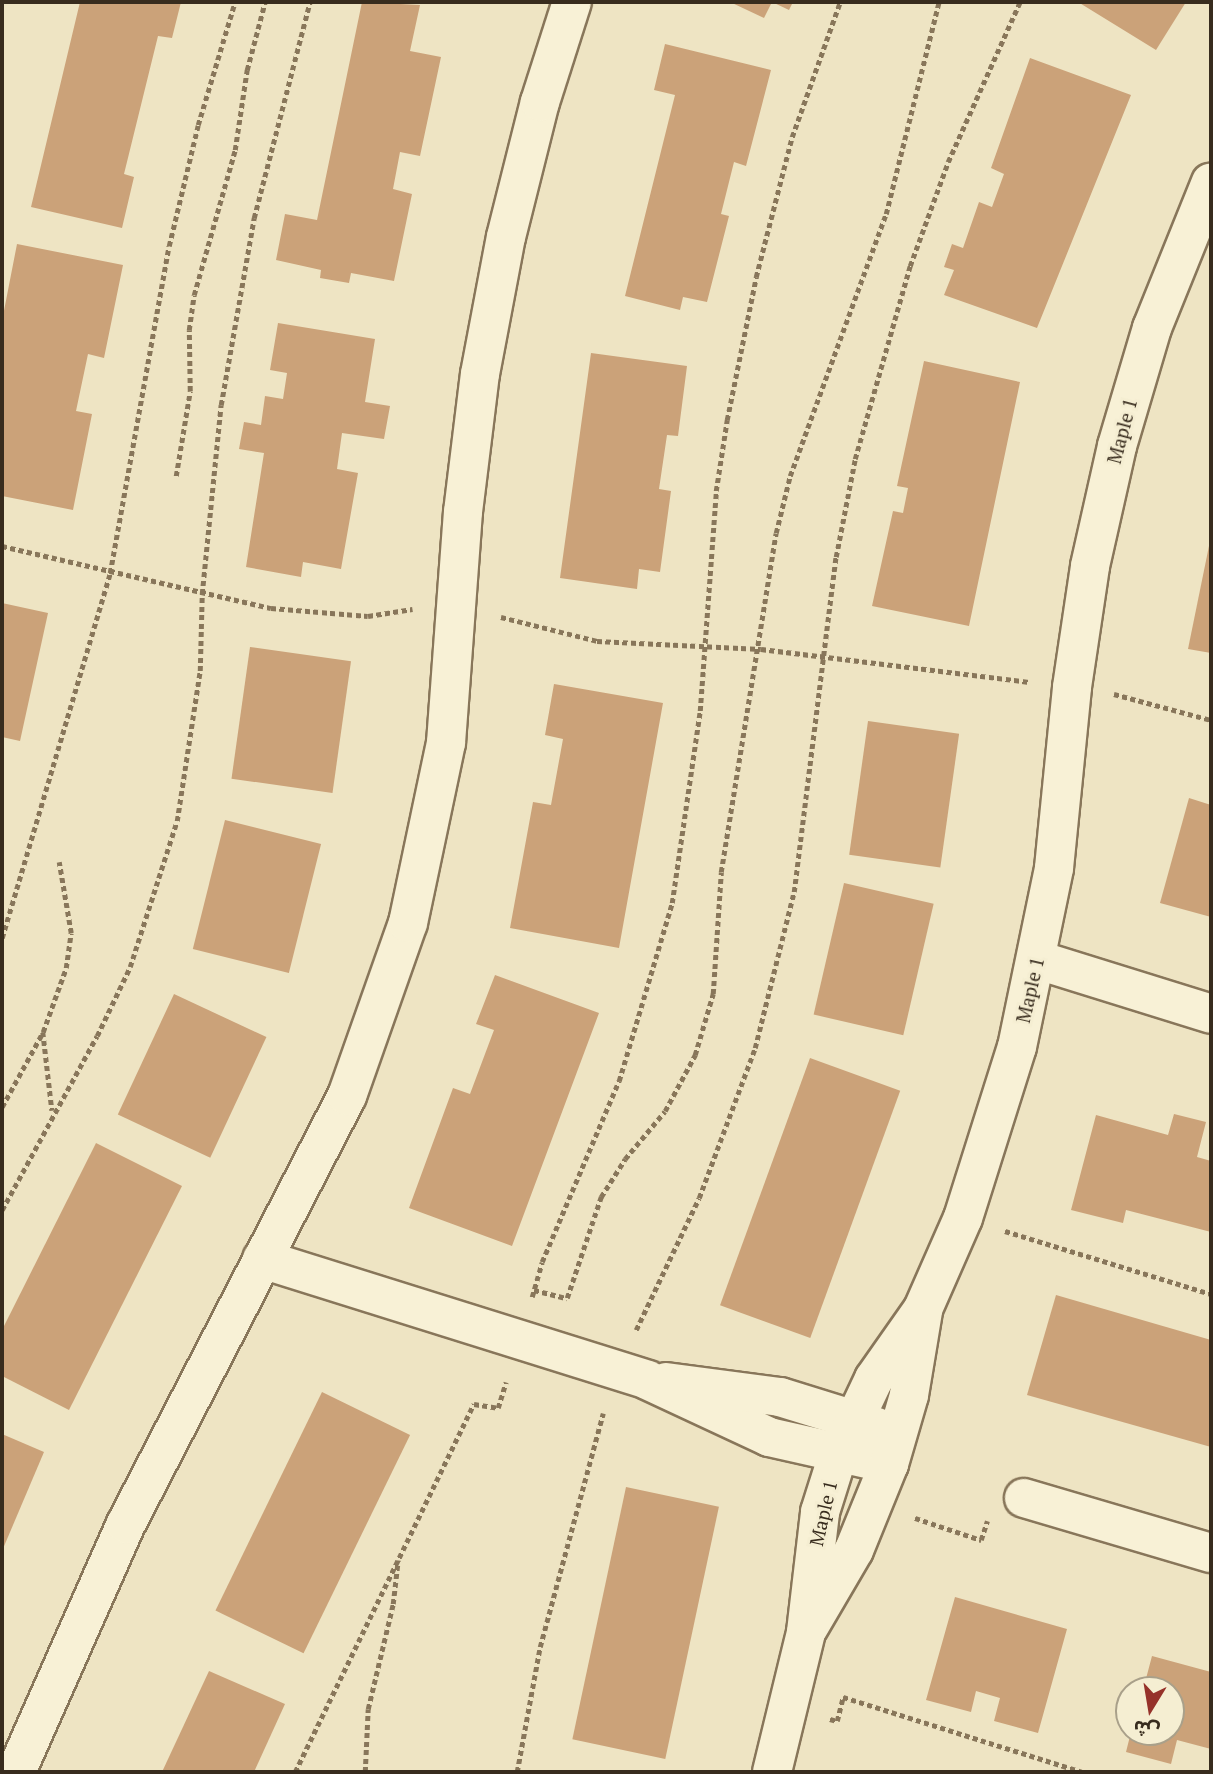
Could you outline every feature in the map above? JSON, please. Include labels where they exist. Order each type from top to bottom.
[{"type":"street","points":[[16,1772],[126,1524],[347,1096],[408,923],[446,743],[463,512],[490,319],[537,115],[572,2]]},
{"type":"street","name":"Maple 1","points":[[772,1772],[806,1632],[820,1512],[838,1455],[854,1417],[897,1343],[923,1309],[963,1218],[1017,1047],[1038,960],[1054,868],[1072,687],[1090,566],[1116,446],[1152,328],[1211,182]]},
{"type":"street","points":[[1038,960],[1211,1014]]},
{"type":"street","points":[[262,1259],[631,1375],[769,1437],[838,1455],[894,1450]]},
{"type":"street","points":[[806,1632],[853,1550],[894,1450],[923,1309]]},
{"type":"street","points":[[631,1375],[780,1397],[854,1417],[894,1450]]},
{"type":"street","points":[[1024,1498],[1211,1553]]},
{"type":"path","points":[[2,938],[110,573],[169,246],[235,2]]},
{"type":"path","points":[[176,476],[190,391],[188,330],[194,295],[235,150],[247,70],[265,2]]},
{"type":"path","points":[[2,1210],[52,1111],[97,1036],[156,895],[191,747],[200,671],[202,594],[221,405],[236,311],[275,125],[310,2]]},
{"type":"path","points":[[295,1772],[474,1404],[498,1408],[534,1290],[615,1093],[657,963],[684,842],[700,711],[702,646],[716,491],[756,277],[792,136],[840,2]]},
{"type":"path","points":[[534,1290],[567,1298],[601,1197],[625,1159],[665,1111],[695,1055],[713,994],[721,872],[761,649],[767,591],[790,476],[886,214],[939,2]]},
{"type":"path","points":[[517,1772],[574,1508],[631,1375],[755,1048],[794,892],[841,533],[880,361],[948,162],[1020,2]]},
{"type":"path","points":[[2,545],[202,594],[319,615],[457,610],[597,641],[761,649],[1072,687],[1153,702],[1211,720]]},
{"type":"path","points":[[2,1107],[43,1032],[66,968],[71,933],[60,862]]},
{"type":"path","points":[[43,1032],[52,1111]]},
{"type":"path","points":[[963,1218],[1211,1294]]},
{"type":"path","points":[[909,1517],[981,1540],[996,1491],[1024,1498]]},
{"type":"path","points":[[365,1772],[368,1709],[393,1604],[399,1555]]},
{"type":"path","points":[[786,1706],[837,1721],[843,1697],[1082,1772]]},
{"type":"building","points":[[80,2],[181,2],[172,38],[158,36],[124,174],[134,177],[122,228],[31,207]]},
{"type":"building","points":[[362,2],[420,5],[410,51],[441,57],[420,156],[400,152],[393,189],[412,194],[394,281],[351,273],[349,283],[320,278],[321,270],[276,260],[285,214],[317,220]]},
{"type":"building","points":[[730,2],[772,2],[764,18]]},
{"type":"building","points":[[772,2],[793,2],[789,10]]},
{"type":"building","points":[[1078,2],[1186,2],[1156,50]]},
{"type":"building","points":[[665,44],[771,70],[746,166],[734,162],[721,214],[729,216],[707,302],[683,297],[680,310],[625,296],[675,95],[654,90]]},
{"type":"building","points":[[1030,58],[1131,95],[1037,328],[944,295],[954,270],[944,267],[952,244],[963,248],[979,202],[992,207],[1004,174],[991,168]]},
{"type":"building","points":[[17,244],[123,265],[104,358],[88,354],[76,411],[92,414],[73,510],[2,496],[2,321]]},
{"type":"building","points":[[278,323],[375,339],[365,402],[390,406],[384,439],[342,433],[337,469],[358,473],[341,569],[303,562],[301,577],[246,567],[264,453],[239,449],[244,422],[261,425],[265,396],[283,399],[287,373],[270,370]]},
{"type":"building","points":[[591,353],[687,366],[678,436],[667,435],[659,489],[671,491],[660,572],[639,569],[637,589],[560,578]]},
{"type":"building","points":[[924,361],[1020,382],[969,626],[872,606],[893,511],[903,513],[908,488],[897,486]]},
{"type":"building","points":[[1211,541],[1211,653],[1188,649]]},
{"type":"building","points":[[2,603],[48,613],[20,741],[2,737]]},
{"type":"building","points":[[250,647],[351,661],[332,793],[231,779]]},
{"type":"building","points":[[554,684],[663,703],[619,948],[510,928],[533,802],[551,805],[563,739],[545,735]]},
{"type":"building","points":[[868,721],[959,734],[940,867],[849,855]]},
{"type":"building","points":[[1189,798],[1211,805],[1211,917],[1160,903]]},
{"type":"building","points":[[225,820],[321,844],[289,973],[193,949]]},
{"type":"building","points":[[844,883],[934,904],[903,1035],[814,1015]]},
{"type":"building","points":[[495,975],[599,1013],[512,1246],[409,1208],[453,1088],[470,1094],[494,1030],[476,1024]]},
{"type":"building","points":[[174,994],[266,1037],[210,1158],[118,1115]]},
{"type":"building","points":[[810,1058],[900,1091],[810,1338],[720,1305]]},
{"type":"building","points":[[1174,1114],[1206,1122],[1197,1157],[1211,1161],[1211,1232],[1126,1210],[1123,1223],[1071,1210],[1096,1115],[1168,1135]]},
{"type":"building","points":[[96,1143],[182,1186],[69,1410],[2,1376],[2,1330]]},
{"type":"building","points":[[1056,1295],[1211,1340],[1211,1447],[1027,1395]]},
{"type":"building","points":[[322,1392],[410,1435],[304,1653],[215,1610]]},
{"type":"building","points":[[2,1434],[44,1452],[2,1551]]},
{"type":"building","points":[[626,1487],[719,1507],[665,1759],[572,1739]]},
{"type":"building","points":[[955,1597],[1067,1629],[1038,1733],[994,1721],[1000,1698],[976,1691],[971,1712],[926,1700]]},
{"type":"building","points":[[1152,1656],[1211,1672],[1211,1749],[1185,1742],[1185,1676],[1147,1676]]},
{"type":"building","points":[[209,1671],[285,1704],[254,1772],[162,1772]]},
{"type":"building","points":[[1128,1746],[1176,1746],[1171,1764],[1126,1752]]}]
